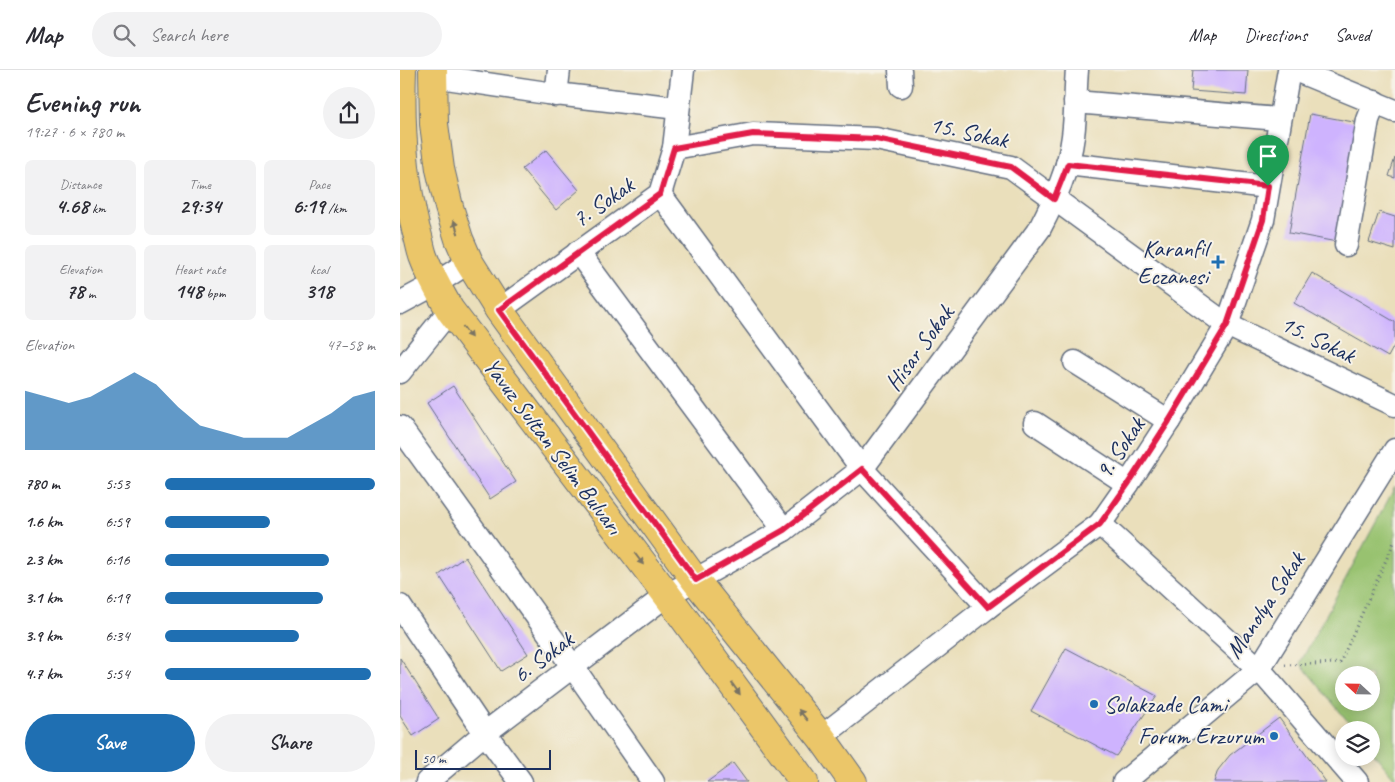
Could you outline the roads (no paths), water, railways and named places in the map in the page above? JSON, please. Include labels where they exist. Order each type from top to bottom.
[{"type":"main road","name":"Yavuz Sultan Selim Bulvarı","points":[[402,70],[400,98],[401,128],[406,175],[412,212],[423,255],[435,284],[450,310],[667,595],[804,782]]},
{"type":"main road","name":"Yavuz Sultan Selim Bulvarı","points":[[433,73],[434,124],[440,169],[449,207],[459,239],[469,262],[499,310],[696,580],[821,738],[853,782]]},
{"type":"street","points":[[556,94],[559,70]]},
{"type":"street","name":"7. Sokak","points":[[499,310],[660,194],[674,148],[683,70]]},
{"type":"street","name":"Hisar Sokak","points":[[696,580],[784,530],[862,469],[1040,228],[1068,164],[1073,136],[1077,70]]},
{"type":"street","name":"9. Sokak","points":[[821,738],[988,607],[1100,524],[1128,484],[1169,421],[1227,325],[1263,220],[1288,70]]},
{"type":"street","points":[[1295,70],[1385,106],[1368,120],[1346,245]]},
{"type":"street","points":[[433,73],[556,94],[678,108]]},
{"type":"street","points":[[1075,102],[1279,119]]},
{"type":"street","name":"15. Sokak","points":[[674,148],[753,134],[876,139],[1011,167],[1227,325],[1395,405]]},
{"type":"street","points":[[1068,164],[1268,186]]},
{"type":"street","points":[[660,194],[862,469],[988,607]]},
{"type":"street","points":[[578,252],[784,530]]},
{"type":"street","points":[[400,303],[435,284],[469,262]]},
{"type":"street","points":[[400,372],[450,310]]},
{"type":"street","points":[[1075,362],[1169,421]]},
{"type":"street","points":[[1035,423],[1128,484]]},
{"type":"street","points":[[400,427],[573,667],[653,782]]},
{"type":"street","name":"Manolya Sokak","points":[[1124,782],[1261,666],[1395,450]]},
{"type":"street","points":[[1100,524],[1261,666],[1357,782]]},
{"type":"street","name":"6. Sokak","points":[[427,782],[485,733],[667,595],[696,580]]},
{"type":"street","points":[[400,606],[485,733],[521,782]]},
{"type":"place","name":"Karanfil Eczanesi","points":[[1218,262]]},
{"type":"place","name":"Solakzade Cami","points":[[1094,704]]},
{"type":"place","name":"Forum Erzurum","points":[[1274,736]]}]
